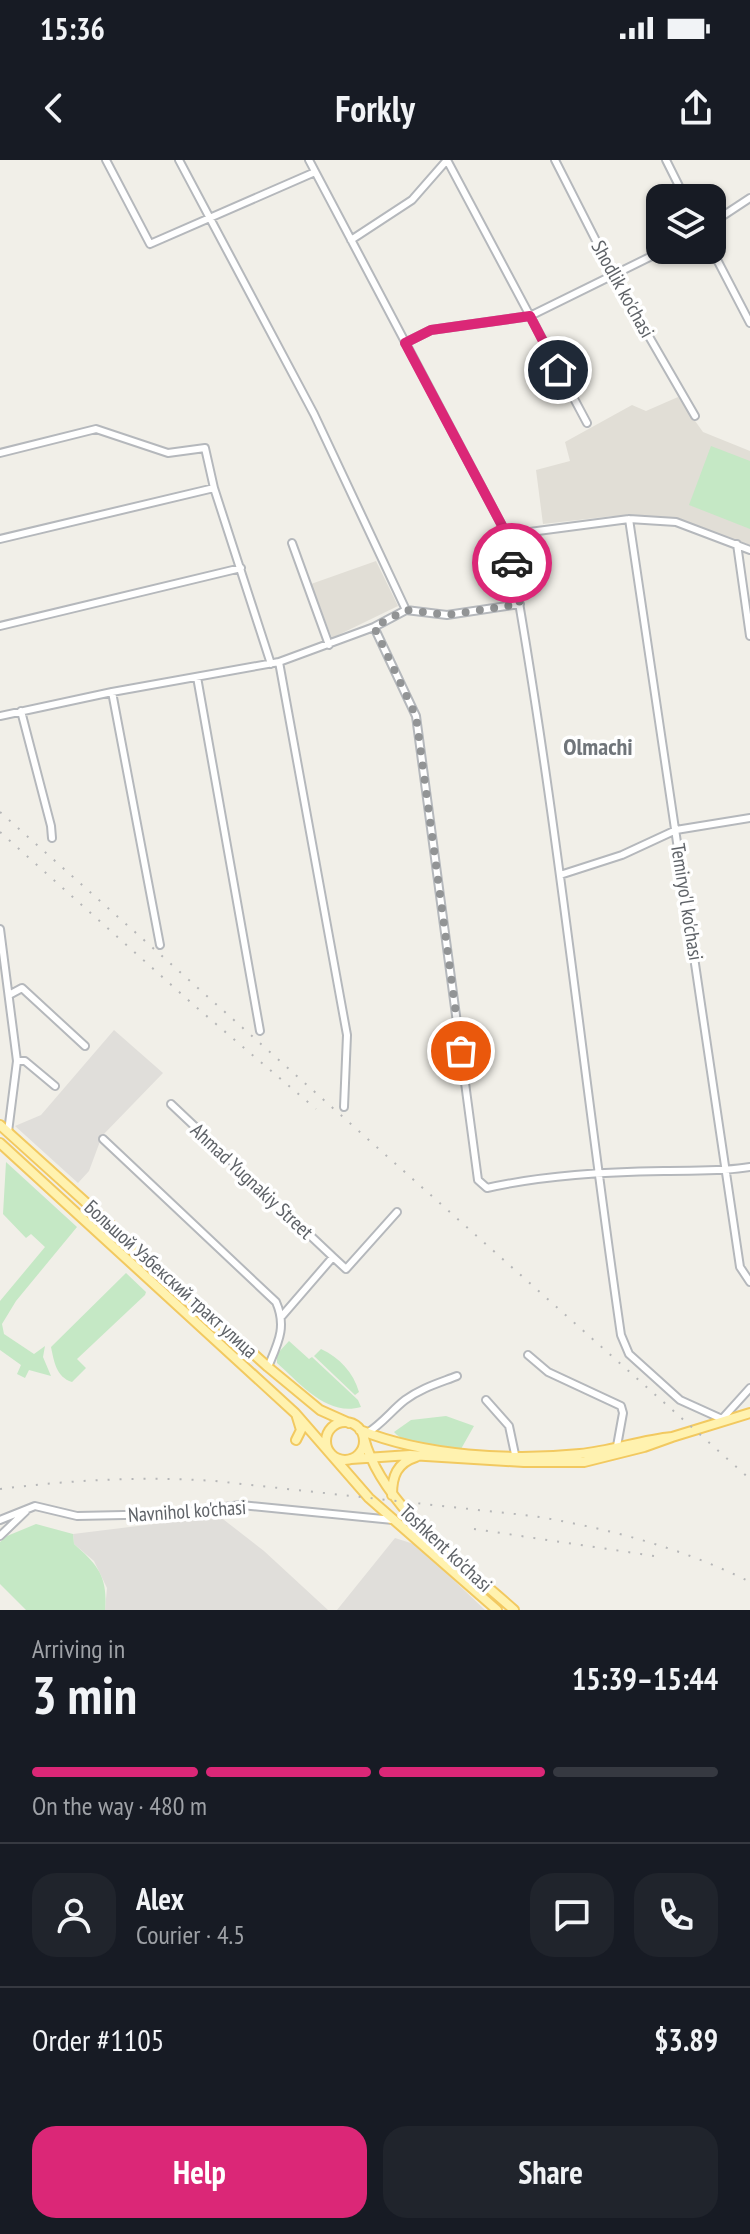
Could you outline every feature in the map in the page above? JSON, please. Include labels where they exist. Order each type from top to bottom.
[{"type":"main road","name":"Большой Узбекский тракт улица","points":[[0,1125],[268,1367],[320,1410],[349,1423]]},
{"type":"main road","name":"Большой Узбекский тракт улица","points":[[0,1143],[295,1413],[330,1454]]},
{"type":"main road","points":[[295,1413],[301,1428],[296,1440]]},
{"type":"main road","points":[[672,1437],[582,1454],[516,1458],[422,1456],[342,1460],[330,1454],[326,1444],[328,1432],[337,1424],[349,1423],[363,1433],[419,1449],[516,1458],[584,1462],[644,1447],[672,1437],[722,1419],[750,1413]]},
{"type":"main road","points":[[351,1459],[360,1453],[363,1433]]},
{"type":"main road","name":"Toshkent ko'chasi","points":[[363,1433],[369,1457],[392,1496],[514,1610]]},
{"type":"main road","name":"Toshkent ko'chasi","points":[[330,1454],[369,1498],[497,1610]]},
{"type":"main road","points":[[392,1496],[392,1479],[397,1471],[405,1462],[422,1456]]},
{"type":"street","points":[[106,160],[150,244],[315,172]]},
{"type":"street","points":[[179,160],[314,414],[406,610]]},
{"type":"street","points":[[309,160],[507,535],[560,875],[621,1335],[629,1354],[686,1404],[722,1419],[750,1388]]},
{"type":"street","points":[[351,240],[412,200],[447,160],[587,423]]},
{"type":"street","name":"Shodlik ko'chasi","points":[[555,160],[614,276],[695,416]]},
{"type":"street","points":[[666,160],[678,184]]},
{"type":"street","points":[[726,214],[750,198]]},
{"type":"street","points":[[405,343],[431,330],[530,316],[646,259]]},
{"type":"street","points":[[719,264],[750,323]]},
{"type":"street","points":[[0,453],[96,429],[168,453],[205,448],[214,488],[275,663],[347,1035],[344,1107]]},
{"type":"street","points":[[0,539],[214,488]]},
{"type":"street","points":[[507,535],[629,519],[676,522],[750,550]]},
{"type":"street","name":"Temiryo'l ko'chasi","points":[[629,519],[740,1267],[750,1282]]},
{"type":"street","points":[[292,543],[329,645]]},
{"type":"street","points":[[737,544],[750,636]]},
{"type":"street","points":[[0,626],[241,568]]},
{"type":"street","points":[[0,716],[275,663],[374,627],[406,610],[447,615],[520,604]]},
{"type":"street","points":[[374,627],[416,716],[478,1180],[487,1188],[528,1179],[728,1171],[750,1167]]},
{"type":"street","points":[[197,677],[260,1031]]},
{"type":"street","points":[[112,692],[160,945]]},
{"type":"street","points":[[21,711],[52,838]]},
{"type":"street","points":[[560,875],[622,855],[676,830],[750,818]]},
{"type":"street","points":[[0,929],[17,1061],[8,1132]]},
{"type":"street","points":[[9,996],[22,988],[85,1046]]},
{"type":"street","points":[[17,1061],[25,1061],[55,1086]]},
{"type":"street","name":"Ahmad Yugnakiy Street","points":[[171,1104],[333,1257]]},
{"type":"street","points":[[103,1139],[276,1302],[282,1316],[282,1334],[268,1367]]},
{"type":"street","points":[[282,1316],[333,1257],[346,1269],[397,1212]]},
{"type":"street","points":[[528,1355],[548,1372],[621,1406],[623,1413],[617,1446]]},
{"type":"street","points":[[363,1433],[379,1426],[404,1400],[457,1376]]},
{"type":"street","points":[[486,1400],[509,1426],[516,1458]]},
{"type":"street","name":"Navnihol ko'chasi","points":[[29,1508],[35,1506],[77,1516],[93,1516],[171,1514],[241,1505],[393,1520]]},
{"type":"street","points":[[0,1520],[29,1508]]},
{"type":"street","points":[[0,1536],[29,1508]]},
{"type":"shaded area","points":[[678,397],[703,432],[750,451],[750,545],[674,518],[613,516],[543,524],[536,470],[570,461],[565,442],[632,405],[646,411]]},
{"type":"shaded area","points":[[376,561],[398,606],[332,638],[311,584]]},
{"type":"shaded area","points":[[114,1030],[163,1073],[102,1136],[89,1171],[78,1183],[15,1126],[41,1115]]},
{"type":"shaded area","points":[[219,1516],[264,1551],[328,1610],[105,1610],[107,1588],[94,1561],[74,1544],[73,1534]]},
{"type":"shaded area","points":[[395,1538],[417,1545],[485,1610],[337,1610]]},
{"type":"green space","points":[[711,446],[750,461],[750,529],[689,505]]},
{"type":"green space","points":[[6,1162],[77,1227],[16,1301],[2,1324],[4,1334],[34,1354],[45,1346],[43,1357],[51,1376],[29,1370],[25,1378],[17,1374],[21,1365],[0,1350],[0,1301],[45,1247],[31,1234],[26,1238],[3,1214]]},
{"type":"green space","points":[[126,1273],[146,1292],[145,1295],[77,1359],[86,1368],[72,1382],[67,1380],[57,1368],[51,1347]]},
{"type":"green space","points":[[289,1341],[309,1359],[312,1357],[358,1400],[361,1407],[349,1409],[326,1403],[295,1380],[277,1363],[277,1354]]},
{"type":"green space","points":[[321,1349],[345,1366],[359,1392],[355,1395],[314,1356]]},
{"type":"green space","points":[[446,1416],[474,1426],[461,1449],[407,1441],[394,1432],[411,1420]]},
{"type":"green space","points":[[36,1524],[73,1534],[74,1544],[100,1572],[105,1589],[105,1610],[26,1610],[0,1584],[0,1542]]},
{"type":"railway","points":[[0,812],[750,1479]]},
{"type":"railway","points":[[0,832],[316,1109]]},
{"type":"railway","points":[[0,1489],[107,1480],[215,1481],[533,1516],[644,1541],[698,1559],[750,1582]]},
{"type":"railway","points":[[474,1529],[661,1557]]},
{"type":"way so far","points":[[461,1051],[416,716],[374,627],[406,610],[447,615],[520,604],[512,563]]},
{"type":"district","name":"Olmachi","points":[[598,746]]},
{"type":"route","points":[[512,563],[507,535],[405,343],[431,330],[530,316],[558,370]]}]
